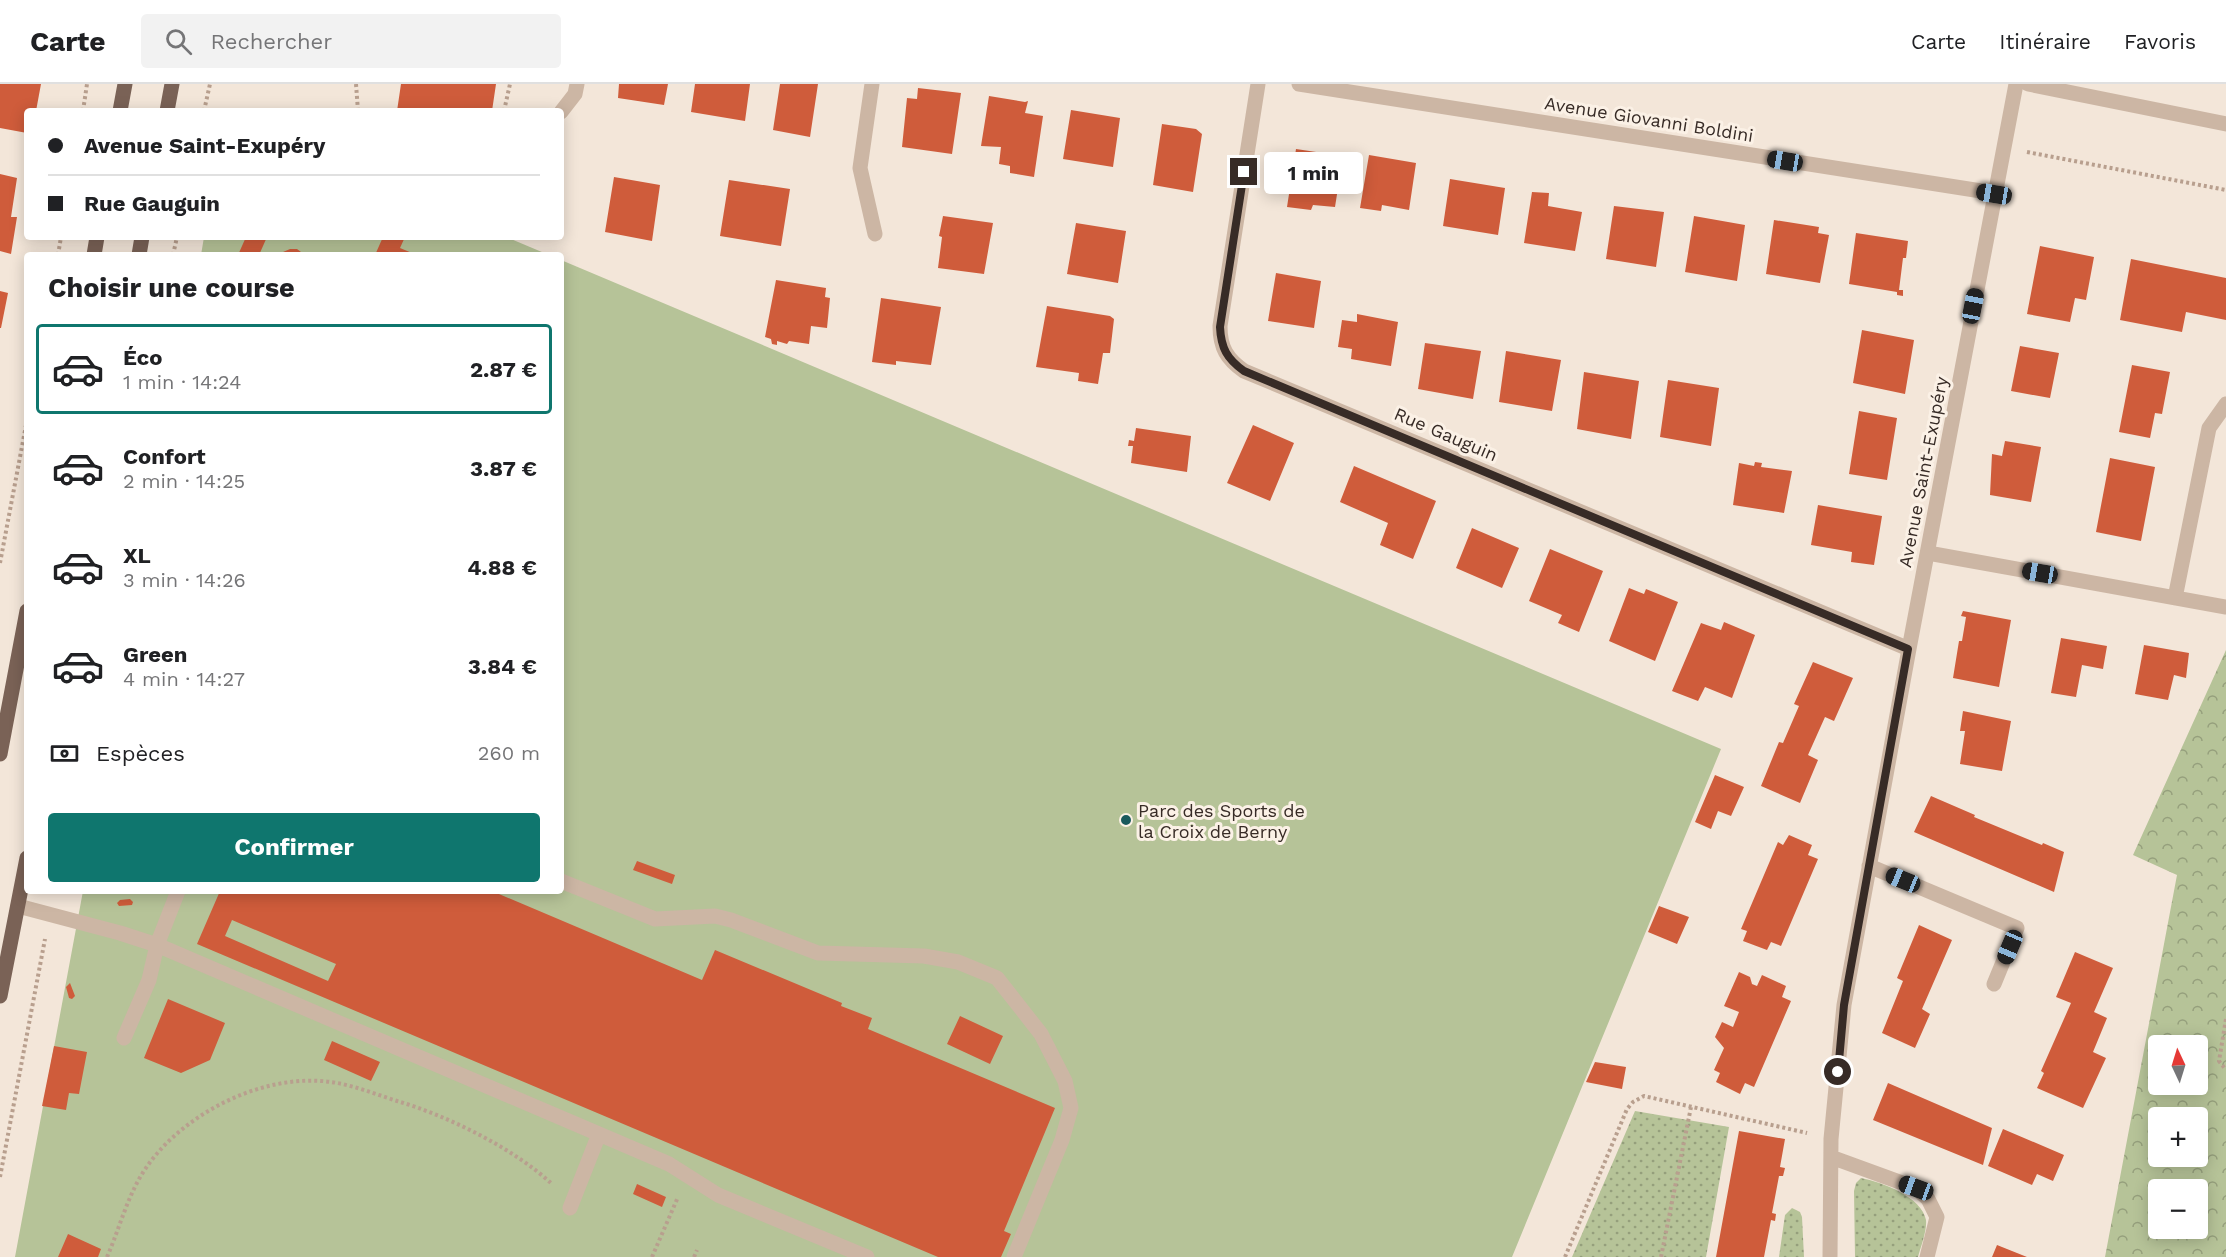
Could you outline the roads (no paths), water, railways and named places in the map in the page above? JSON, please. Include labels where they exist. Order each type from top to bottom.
[{"type":"main road","points":[[121,108],[125,84]]},
{"type":"main road","points":[[168,108],[172,84]]},
{"type":"main road","points":[[0,754],[24,627]]},
{"type":"main road","points":[[0,996],[24,874]]},
{"type":"street","points":[[564,108],[575,93],[577,84]]},
{"type":"street","points":[[872,84],[860,168],[875,234]]},
{"type":"street","name":"Rue Gauguin","points":[[1258,84],[1220,327],[1220,340],[1225,353],[1234,364],[1244,371],[1908,649]]},
{"type":"street","name":"Avenue Giovanni Boldini","points":[[1299,84],[1994,194]]},
{"type":"street","name":"Avenue Saint-Exupéry","points":[[1830,1257],[1832,1139],[1844,1005],[1908,649],[2016,84]]},
{"type":"street","points":[[2028,84],[2226,124]]},
{"type":"street","points":[[2175,598],[2209,428],[2226,404]]},
{"type":"street","points":[[1928,553],[2226,607]]},
{"type":"street","points":[[1869,866],[2018,928],[1994,984]]},
{"type":"street","points":[[564,882],[620,907],[655,919],[715,916],[818,952],[924,956],[958,963],[997,978],[1041,1035],[1065,1081],[1071,1108],[1062,1140],[1014,1257]]},
{"type":"street","points":[[124,1038],[149,980],[158,945],[177,894]]},
{"type":"street","points":[[18,906],[158,945],[669,1164],[718,1195],[867,1257]]},
{"type":"street","points":[[570,1208],[598,1134]]},
{"type":"street","points":[[1831,1158],[1916,1188],[1928,1199],[1937,1217],[1927,1257]]},
{"type":"place","name":"Parc des Sports de la Croix de Berny","points":[[1126,820]]}]
